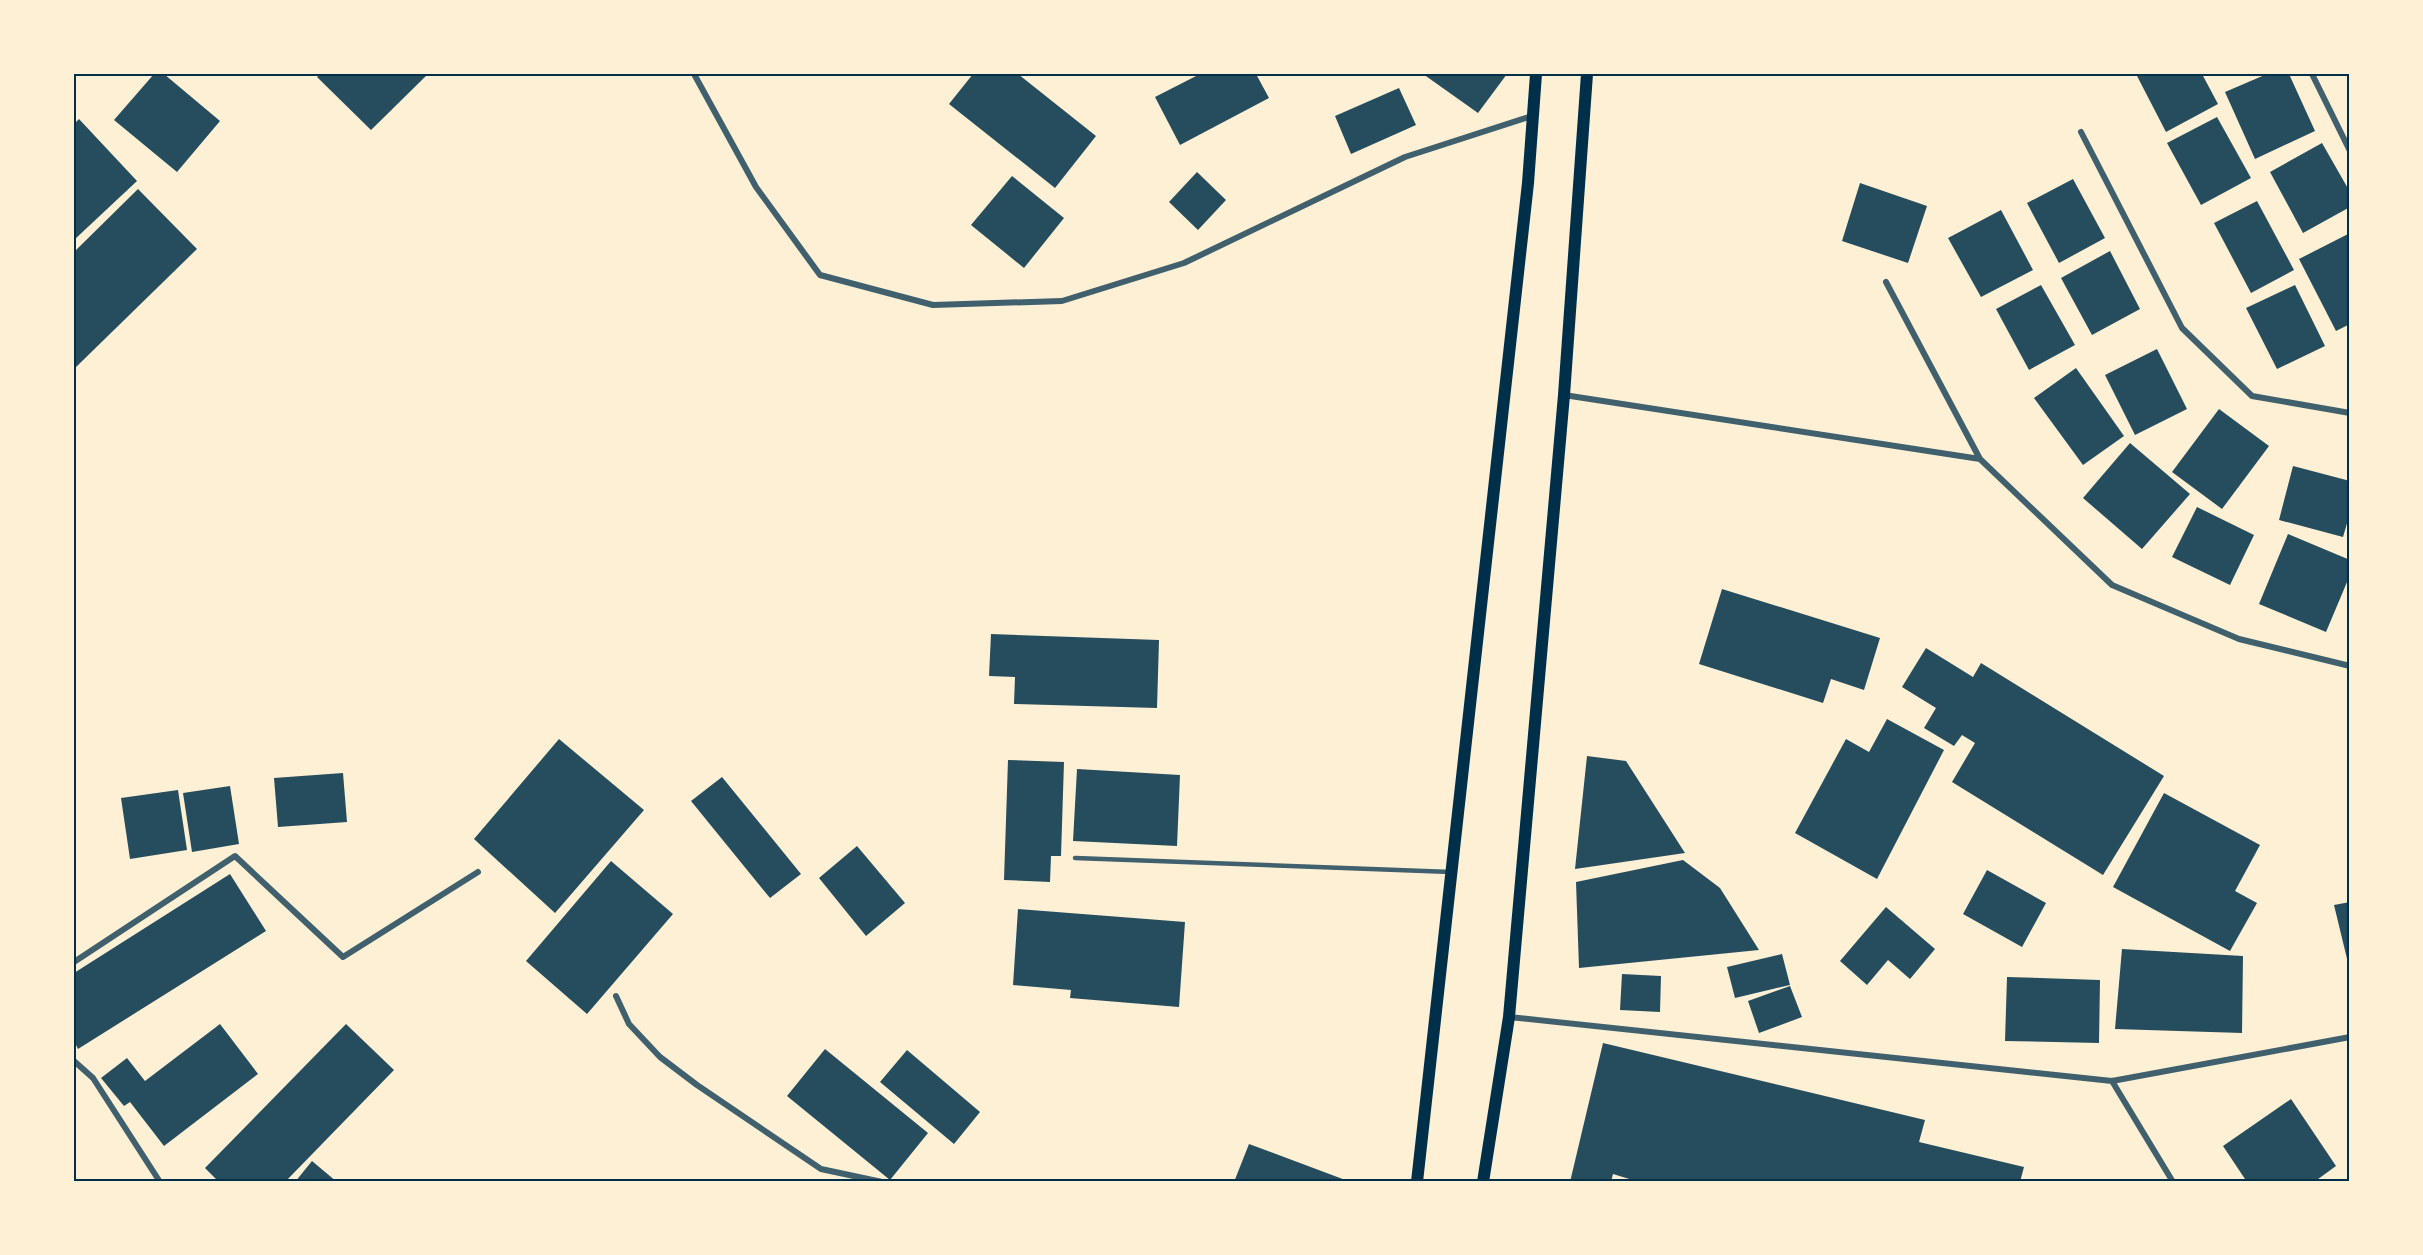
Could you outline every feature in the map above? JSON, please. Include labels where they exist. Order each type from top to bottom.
[{"type":"main road","points":[[1417,1182],[1528,183],[1536,74]]},
{"type":"main road","points":[[1483,1182],[1509,1017],[1564,395],[1587,74]]},
{"type":"street","points":[[694,74],[756,187],[820,274],[933,305],[1062,301],[1162,270],[1184,263],[1405,157],[1533,116]]},
{"type":"street","points":[[2312,74],[2349,151]]},
{"type":"street","points":[[2081,132],[2182,328],[2252,396],[2349,413]]},
{"type":"street","points":[[1886,282],[1980,459],[2112,585],[2239,639],[2349,666]]},
{"type":"street","points":[[1564,395],[1980,459]]},
{"type":"street","points":[[74,962],[235,856],[344,957],[478,872]]},
{"type":"street","points":[[616,996],[629,1024],[660,1057],[696,1085],[821,1169],[882,1182]]},
{"type":"street","points":[[1509,1017],[2112,1081],[2349,1037]]},
{"type":"street","points":[[74,1061],[93,1078],[160,1182]]},
{"type":"street","points":[[2112,1081],[2173,1182]]},
{"type":"lane","points":[[1076,858],[1453,872]]},
{"type":"building","points":[[154,74],[164,74],[220,121],[177,172],[114,120]]},
{"type":"building","points":[[320,74],[428,74],[371,130],[317,77]]},
{"type":"building","points":[[973,74],[1018,74],[1096,136],[1055,188],[949,104]]},
{"type":"building","points":[[1200,74],[1256,74],[1269,98],[1180,145],[1155,97]]},
{"type":"building","points":[[1423,74],[1507,74],[1478,113]]},
{"type":"building","points":[[2136,74],[2202,74],[2218,104],[2166,132]]},
{"type":"building","points":[[2267,74],[2289,74],[2315,131],[2255,159],[2225,92]]},
{"type":"building","points":[[1399,88],[1416,125],[1351,154],[1335,116]]},
{"type":"building","points":[[2217,117],[2251,178],[2201,205],[2167,143]]},
{"type":"building","points":[[79,119],[137,181],[74,240],[74,124]]},
{"type":"building","points":[[2322,143],[2350,192],[2350,207],[2303,233],[2270,172]]},
{"type":"building","points":[[1197,172],[1226,200],[1198,230],[1169,202]]},
{"type":"building","points":[[1012,176],[1064,218],[1024,268],[971,225]]},
{"type":"building","points":[[2073,179],[2105,238],[2059,263],[2027,203]]},
{"type":"building","points":[[1860,183],[1927,206],[1908,263],[1842,241]]},
{"type":"building","points":[[138,189],[197,249],[74,369],[74,252]]},
{"type":"building","points":[[2257,201],[2294,270],[2251,293],[2214,223]]},
{"type":"building","points":[[2001,210],[2033,270],[1981,297],[1948,238]]},
{"type":"building","points":[[2350,233],[2350,324],[2336,331],[2299,259]]},
{"type":"building","points":[[2110,251],[2140,309],[2092,335],[2061,278]]},
{"type":"building","points":[[2041,285],[2075,345],[2029,370],[1996,309]]},
{"type":"building","points":[[2295,285],[2325,346],[2277,369],[2246,308]]},
{"type":"building","points":[[2157,349],[2187,409],[2135,435],[2105,375]]},
{"type":"building","points":[[2076,368],[2124,436],[2083,465],[2034,398]]},
{"type":"building","points":[[2219,409],[2269,446],[2222,509],[2172,472]]},
{"type":"building","points":[[2130,443],[2190,494],[2142,549],[2083,498]]},
{"type":"building","points":[[2293,466],[2350,481],[2350,513],[2343,537],[2279,520]]},
{"type":"building","points":[[2197,507],[2254,535],[2230,585],[2172,557]]},
{"type":"building","points":[[2288,534],[2350,560],[2350,575],[2326,632],[2259,604]]},
{"type":"building","points":[[1722,589],[1880,638],[1864,690],[1831,679],[1823,703],[1699,664]]},
{"type":"building","points":[[991,634],[1159,640],[1157,708],[1014,704],[1015,677],[989,676]]},
{"type":"building","points":[[1926,648],[1973,677],[1981,663],[2164,776],[2103,875],[1952,782],[1975,743],[1962,735],[1954,746],[1924,728],[1936,708],[1902,687]]},
{"type":"building","points":[[1887,719],[1944,750],[1877,879],[1795,833],[1846,739],[1869,752]]},
{"type":"building","points":[[559,739],[644,810],[555,913],[474,839]]},
{"type":"building","points":[[1587,756],[1626,761],[1685,853],[1575,869]]},
{"type":"building","points":[[1008,760],[1064,762],[1061,856],[1051,856],[1050,882],[1004,880]]},
{"type":"building","points":[[1077,769],[1180,775],[1177,846],[1073,841]]},
{"type":"building","points":[[343,773],[347,822],[278,827],[274,778]]},
{"type":"building","points":[[722,777],[801,874],[770,898],[691,801]]},
{"type":"building","points":[[230,786],[239,844],[192,852],[183,793]]},
{"type":"building","points":[[178,790],[187,850],[130,859],[121,798]]},
{"type":"building","points":[[2164,793],[2260,845],[2235,891],[2257,903],[2230,951],[2113,887]]},
{"type":"building","points":[[857,846],[905,903],[866,936],[819,878]]},
{"type":"building","points":[[1683,860],[1720,888],[1759,950],[1579,968],[1576,882]]},
{"type":"building","points":[[611,861],[673,914],[587,1014],[526,961]]},
{"type":"building","points":[[1987,870],[2046,903],[2022,947],[1963,914]]},
{"type":"building","points":[[230,874],[266,931],[78,1049],[74,1041],[74,973]]},
{"type":"building","points":[[2350,902],[2350,967],[2349,967],[2334,905]]},
{"type":"building","points":[[1886,907],[1935,949],[1910,979],[1888,960],[1867,985],[1840,961]]},
{"type":"building","points":[[1018,909],[1185,922],[1179,1007],[1070,998],[1071,990],[1013,985]]},
{"type":"building","points":[[2122,949],[2243,956],[2242,1033],[2115,1029]]},
{"type":"building","points":[[1782,954],[1790,985],[1735,998],[1727,967]]},
{"type":"building","points":[[1622,974],[1661,976],[1660,1012],[1620,1010]]},
{"type":"building","points":[[2007,977],[2100,980],[2099,1043],[2005,1041]]},
{"type":"building","points":[[1790,986],[1802,1017],[1759,1033],[1748,1001]]},
{"type":"building","points":[[220,1024],[258,1074],[164,1146],[130,1102],[124,1106],[101,1078],[127,1058],[145,1081]]},
{"type":"building","points":[[346,1024],[394,1070],[285,1182],[219,1182],[205,1168]]},
{"type":"building","points":[[1603,1043],[1925,1120],[1919,1142],[2024,1167],[2020,1182],[1639,1182],[1613,1174],[1611,1182],[1570,1182]]},
{"type":"building","points":[[825,1049],[928,1133],[890,1180],[787,1096]]},
{"type":"building","points":[[907,1050],[980,1112],[954,1144],[880,1082]]},
{"type":"building","points":[[2291,1099],[2336,1166],[2314,1182],[2247,1182],[2223,1146]]},
{"type":"building","points":[[1249,1144],[1348,1181],[1348,1182],[1234,1182]]},
{"type":"building","points":[[312,1161],[337,1182],[295,1182]]}]
